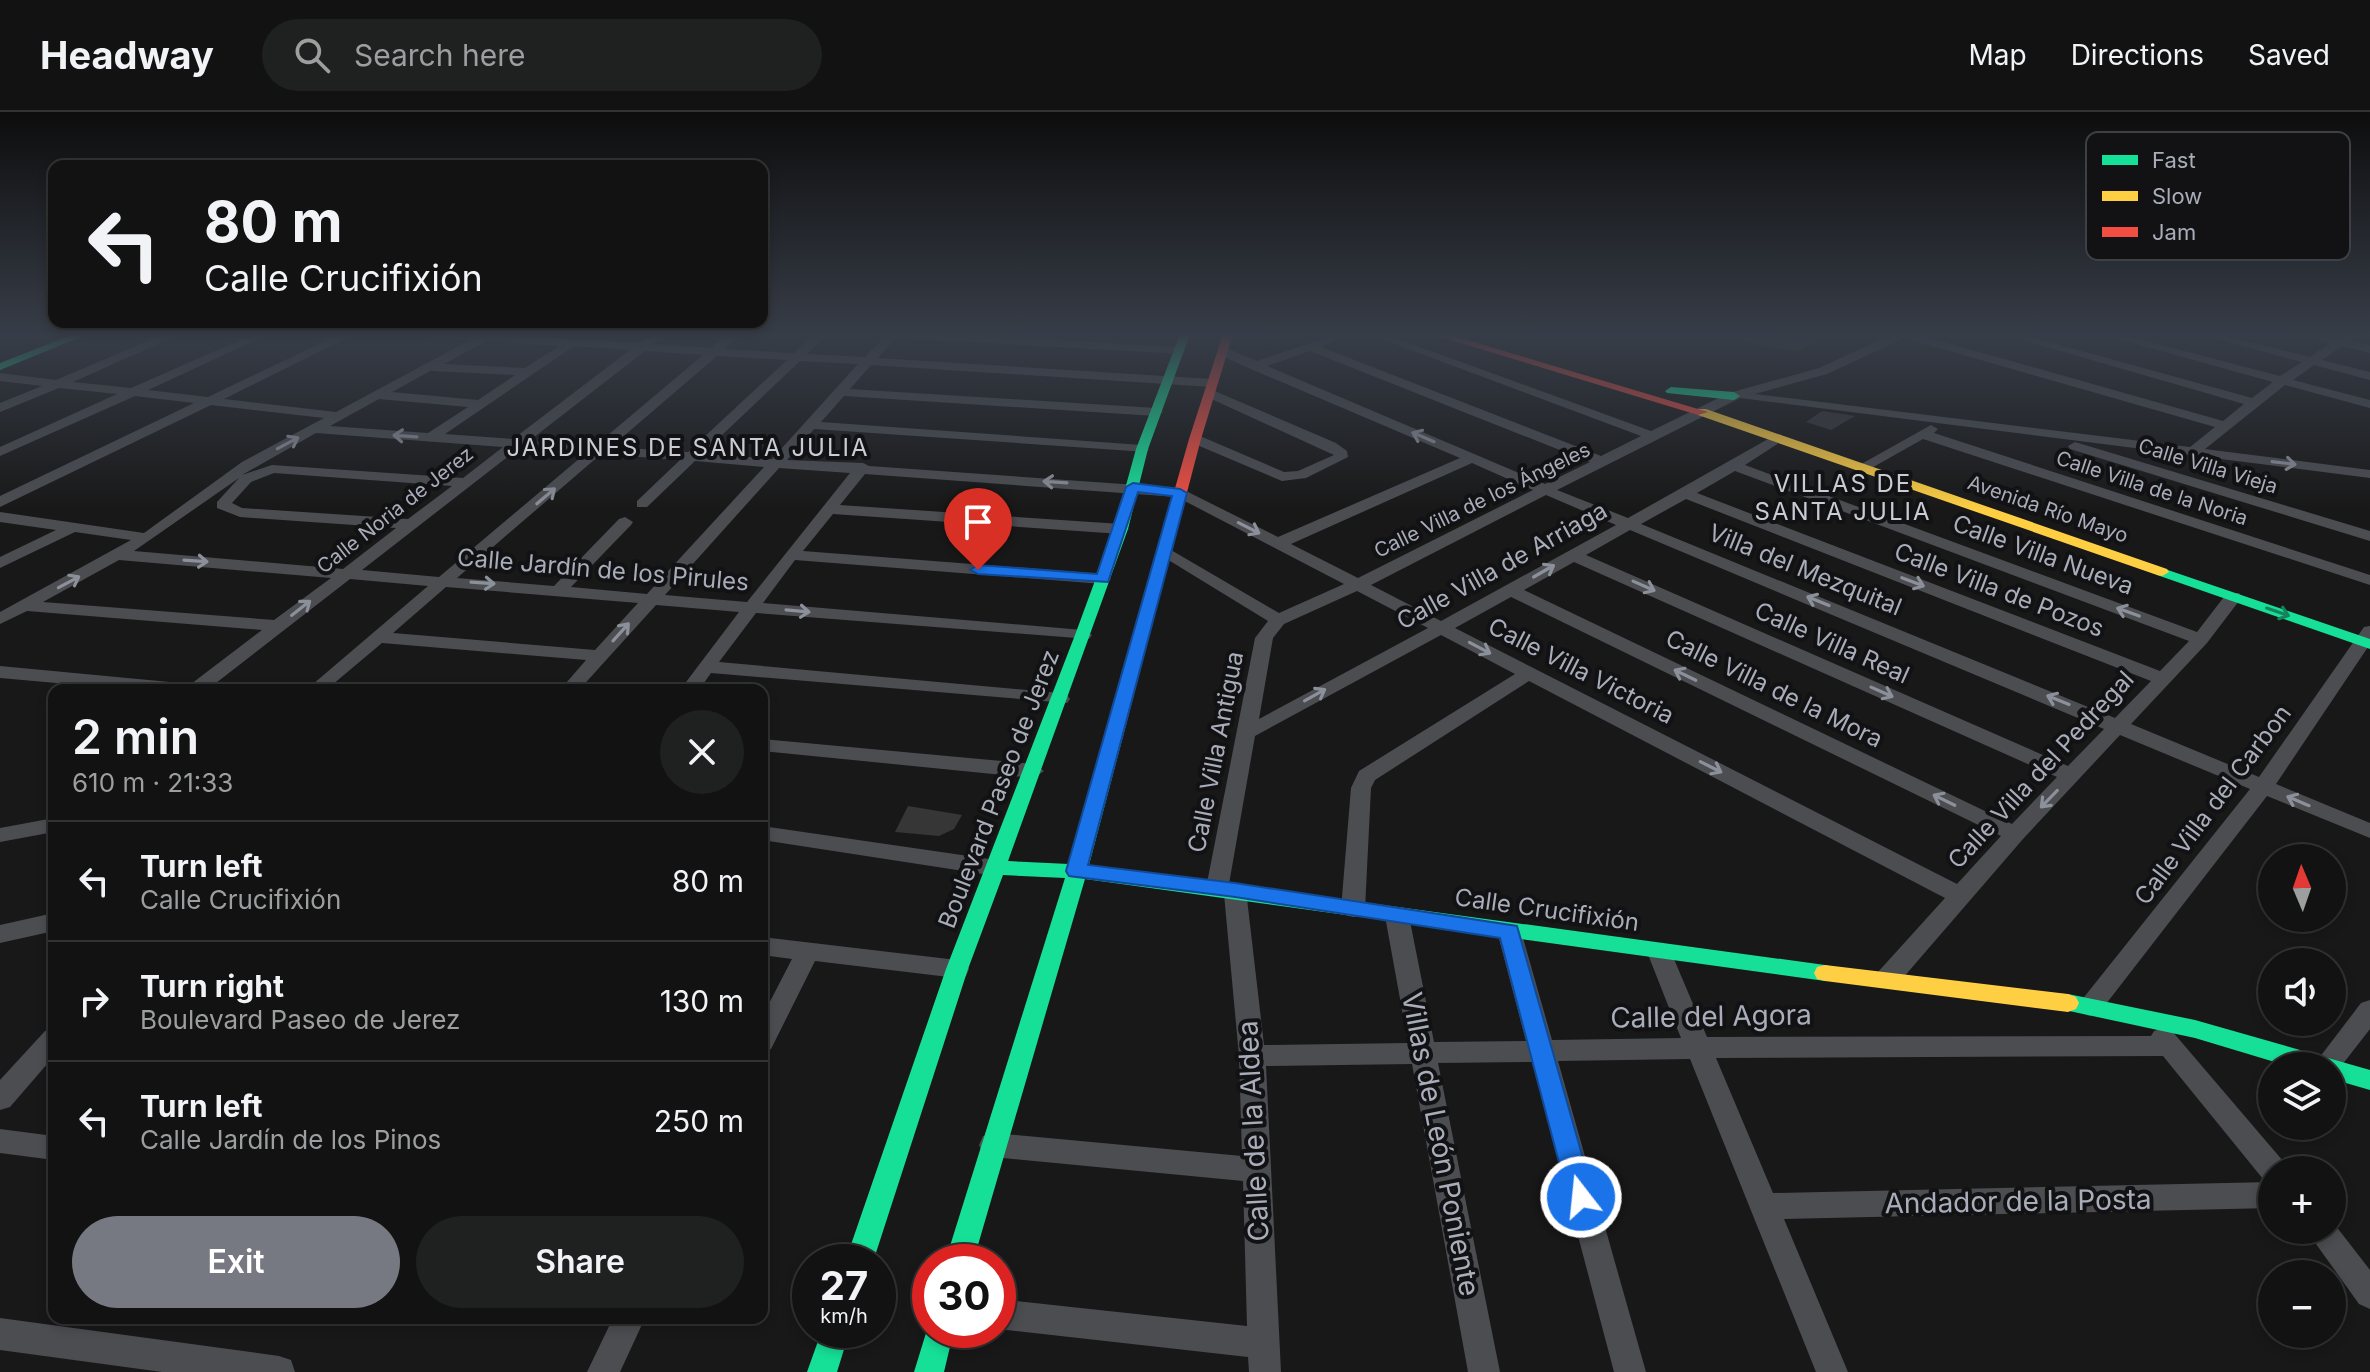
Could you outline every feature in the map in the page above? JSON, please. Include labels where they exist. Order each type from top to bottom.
[{"type":"street","points":[[0,408],[35,393]]},
{"type":"street","points":[[0,452],[130,393],[338,416]]},
{"type":"street","points":[[0,502],[227,393]]},
{"type":"street","points":[[0,619],[147,538],[177,519],[233,473],[380,393]]},
{"type":"street","points":[[432,437],[497,393]]},
{"type":"street","name":"Calle Noria de Jerez","points":[[204,684],[581,393]]},
{"type":"street","points":[[322,684],[667,393]]},
{"type":"street","points":[[642,504],[759,393]]},
{"type":"street","points":[[574,684],[840,393]]},
{"type":"street","points":[[854,393],[1156,412]]},
{"type":"street","name":"Boulevard Paseo de Jerez","points":[[865,1244],[957,969],[1034,771],[1121,529],[1142,449],[1163,393]]},
{"type":"street","points":[[964,1244],[1077,871],[1209,393]]},
{"type":"street","points":[[1195,439],[1282,477],[1301,475],[1341,457],[1342,454],[1331,446],[1221,393]]},
{"type":"street","name":"Villa del Mezquital","points":[[1318,393],[2370,831]]},
{"type":"street","points":[[1427,393],[1604,462]]},
{"type":"street","points":[[1535,393],[1653,436]]},
{"type":"street","name":"Avenida Río Mayo","points":[[1652,393],[1708,408],[1871,463],[2369,636]]},
{"type":"street","name":"Avenida Río Mayo","points":[[1673,393],[1777,438],[1871,463],[2233,597],[2369,636]]},
{"type":"street","points":[[1692,393],[2370,474]]},
{"type":"street","name":"Calle Villa de los Ángeles","points":[[1278,620],[1359,584],[1708,408],[1745,393]]},
{"type":"street","points":[[2109,393],[2226,426]]},
{"type":"street","points":[[2218,393],[2254,403]]},
{"type":"street","points":[[2194,451],[2267,393]]},
{"type":"street","points":[[2327,393],[2370,404]]},
{"type":"street","points":[[376,395],[481,404]]},
{"type":"street","points":[[1871,463],[1945,421]]},
{"type":"street","points":[[812,425],[1142,449]]},
{"type":"street","name":"Calle Villa Victoria","points":[[314,429],[863,467],[1180,493],[1959,895]]},
{"type":"street","name":"Calle Villa Vieja","points":[[2035,432],[2370,536]]},
{"type":"street","name":"Calle Villa de la Noria","points":[[1922,434],[2370,580]]},
{"type":"street","name":"Calle Villa de Arriaga","points":[[1247,733],[1630,524],[1734,466],[1777,438]]},
{"type":"street","points":[[1279,543],[1472,458]]},
{"type":"street","name":"Calle Villa Nueva","points":[[1734,466],[2201,639]]},
{"type":"street","points":[[694,684],[791,555],[863,467]]},
{"type":"street","points":[[409,524],[240,512],[222,505],[246,479],[272,469],[463,482]]},
{"type":"street","name":"Calle Villa de Pozos","points":[[1684,493],[2163,679]]},
{"type":"street","points":[[828,509],[1121,529]]},
{"type":"street","points":[[0,517],[147,538]]},
{"type":"street","points":[[560,589],[625,522]]},
{"type":"street","points":[[0,563],[72,528]]},
{"type":"street","points":[[1165,553],[1278,620]]},
{"type":"street","name":"Calle Jardín de los Pirules","points":[[118,555],[560,589],[1083,635]]},
{"type":"street","points":[[791,555],[1103,579]]},
{"type":"street","name":"Calle Villa Real","points":[[1573,555],[2072,776]]},
{"type":"street","name":"Calle Villa de la Mora","points":[[1511,590],[2015,834]]},
{"type":"street","name":"Calle Villa del Pedregal","points":[[1887,979],[2015,834],[2201,639],[2233,597]]},
{"type":"street","points":[[24,606],[277,626]]},
{"type":"street","name":"Calle Villa Antigua","points":[[1226,889],[1247,733],[1264,638],[1278,620]]},
{"type":"street","name":"Calle Villa del Carbon","points":[[2090,1006],[2264,786],[2369,636]]},
{"type":"street","points":[[379,637],[599,656]]},
{"type":"street","points":[[708,667],[1060,699]]},
{"type":"street","points":[[0,672],[131,684]]},
{"type":"street","points":[[1353,909],[1361,788],[1366,776],[1529,673]]},
{"type":"street","points":[[768,746],[1034,771]]},
{"type":"street","points":[[0,835],[48,826]]},
{"type":"street","name":"Calle Crucifixión","points":[[768,834],[996,868],[1077,871],[1226,889],[1659,952],[2090,1006],[2145,1017],[2270,1052]]},
{"type":"street","name":"Calle de la Aldea","points":[[1226,889],[1252,1056],[1264,1357]]},
{"type":"street","name":"Villas de León Poniente","points":[[1397,916],[1484,1372]]},
{"type":"street","points":[[0,934],[48,923]]},
{"type":"street","points":[[1509,931],[1630,1372]]},
{"type":"street","points":[[768,947],[957,969]]},
{"type":"street","points":[[768,1030],[808,951]]},
{"type":"street","points":[[1659,952],[1832,1372]]},
{"type":"street","points":[[2337,1052],[2370,1010]]},
{"type":"street","points":[[2145,1017],[2261,1156]]},
{"type":"street","points":[[0,1099],[48,1045]]},
{"type":"street","name":"Calle del Agora","points":[[1252,1056],[1696,1048],[2169,1046]]},
{"type":"street","points":[[2346,1073],[2370,1080]]},
{"type":"street","points":[[0,1141],[48,1147]]},
{"type":"street","points":[[993,1145],[1255,1170]]},
{"type":"street","name":"Andador de la Posta","points":[[1763,1206],[2258,1195]]},
{"type":"street","points":[[2332,1244],[2370,1294]]},
{"type":"street","points":[[1016,1317],[1264,1357]]},
{"type":"street","points":[[603,1372],[626,1324]]},
{"type":"street","points":[[0,1334],[279,1372]]},
{"type":"street","points":[[822,1372],[830,1348]]},
{"type":"street","points":[[929,1372],[935,1348]]},
{"type":"building","points":[[1822,411],[1855,416],[1831,430],[1806,422]]},
{"type":"building","points":[[908,806],[962,815],[954,829],[939,836],[895,832]]},
{"type":"traffic: fast","points":[[865,1244],[957,969],[1121,529],[1142,449],[1163,393]]},
{"type":"traffic: fast","points":[[1694,393],[1734,396]]},
{"type":"traffic: fast","points":[[2162,572],[2370,644]]},
{"type":"traffic: fast","points":[[964,1244],[1077,871],[1118,721]]},
{"type":"traffic: fast","points":[[996,868],[1077,871],[1217,888],[1825,973]]},
{"type":"traffic: fast","points":[[2068,1003],[2195,1029],[2273,1052]]},
{"type":"traffic: fast","points":[[2346,1073],[2370,1080]]},
{"type":"traffic: fast","points":[[822,1372],[830,1348]]},
{"type":"traffic: fast","points":[[929,1372],[935,1348]]},
{"type":"traffic: slow","points":[[1702,412],[2162,572]]},
{"type":"traffic: slow","points":[[1825,973],[2068,1003]]},
{"type":"traffic: jam","points":[[1118,721],[1210,393]]},
{"type":"traffic: jam","points":[[1637,393],[1702,412]]},
{"type":"district","name":"JARDINES DE SANTA JULIA","points":[[688,448]]},
{"type":"district","name":"VILLAS DE SANTA JULIA","points":[[1843,498]]},
{"type":"route","points":[[978,570],[1103,579],[1133,487],[1180,493],[1077,871],[1235,890],[1509,931],[1581,1197]]}]
